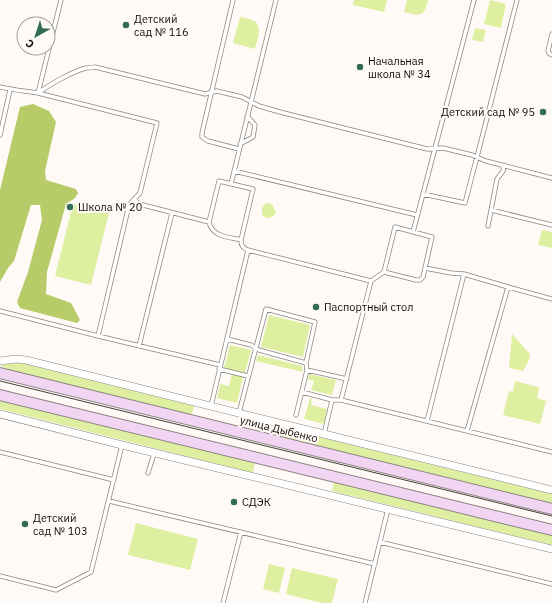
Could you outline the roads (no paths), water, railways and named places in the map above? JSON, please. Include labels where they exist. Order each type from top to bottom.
[{"type":"main road","name":"улица Дыбенко","points":[[0,373],[552,509]]},
{"type":"main road","points":[[0,395],[552,530]]},
{"type":"street","points":[[0,361],[16,359],[26,360],[552,490]]},
{"type":"street","points":[[0,414],[552,549]]},
{"type":"lane","points":[[38,93],[61,0]]},
{"type":"lane","points":[[233,0],[210,93],[202,137],[208,141],[239,149]]},
{"type":"lane","points":[[231,184],[276,0]]},
{"type":"lane","points":[[413,232],[474,0]]},
{"type":"lane","points":[[423,194],[465,203],[517,0]]},
{"type":"lane","points":[[552,34],[548,50],[552,55]]},
{"type":"lane","points":[[38,93],[75,72],[86,68],[95,68],[205,94],[217,91],[242,98],[258,106],[284,113],[427,148],[443,148],[472,155],[486,161],[552,178]]},
{"type":"lane","points":[[0,87],[10,90],[22,90],[38,93],[157,123],[140,194],[129,205],[98,336]]},
{"type":"lane","points":[[0,135],[10,90]]},
{"type":"lane","points":[[240,144],[253,137],[255,125],[247,116]]},
{"type":"lane","points":[[488,226],[497,180],[503,171],[504,165]]},
{"type":"lane","points":[[234,171],[417,215]]},
{"type":"lane","points":[[241,240],[217,234],[210,227],[209,222],[219,181],[253,189],[241,240],[242,247],[248,250],[371,281]]},
{"type":"lane","points":[[134,199],[138,204],[209,222]]},
{"type":"lane","points":[[491,210],[552,225]]},
{"type":"lane","points":[[139,346],[172,213]]},
{"type":"lane","points":[[342,400],[371,281],[384,272],[395,227],[432,237],[423,277],[420,280],[384,272]]},
{"type":"lane","points":[[211,406],[248,250]]},
{"type":"lane","points":[[425,268],[464,274],[552,299]]},
{"type":"lane","points":[[427,421],[464,274]]},
{"type":"lane","points":[[467,431],[508,287]]},
{"type":"lane","points":[[239,413],[266,309],[315,322],[306,363],[307,370],[296,415]]},
{"type":"lane","points":[[0,311],[220,367],[248,376]]},
{"type":"lane","points":[[227,339],[251,345],[259,350],[306,363]]},
{"type":"lane","points":[[307,370],[347,379]]},
{"type":"lane","points":[[302,392],[332,400],[342,400],[552,452]]},
{"type":"lane","points":[[324,434],[332,400]]},
{"type":"lane","points":[[0,576],[56,590],[91,572],[122,445]]},
{"type":"lane","points":[[0,452],[114,480]]},
{"type":"lane","points":[[148,473],[153,457]]},
{"type":"lane","points":[[109,500],[375,564]]},
{"type":"lane","points":[[365,603],[388,509]]},
{"type":"lane","points":[[223,603],[241,532]]},
{"type":"lane","points":[[380,542],[552,584]]},
{"type":"tram line","points":[[0,381],[552,516]]},
{"type":"place","name":"Детский сад № 116","points":[[126,25]]},
{"type":"place","name":"Начальная школа № 34","points":[[360,67]]},
{"type":"place","name":"Детский сад № 95","points":[[543,112]]},
{"type":"place","name":"Школа № 20","points":[[70,207]]},
{"type":"place","name":"Паспортный стол","points":[[316,307]]},
{"type":"place","name":"СДЭК","points":[[234,502]]},
{"type":"place","name":"Детский сад № 103","points":[[25,524]]}]
